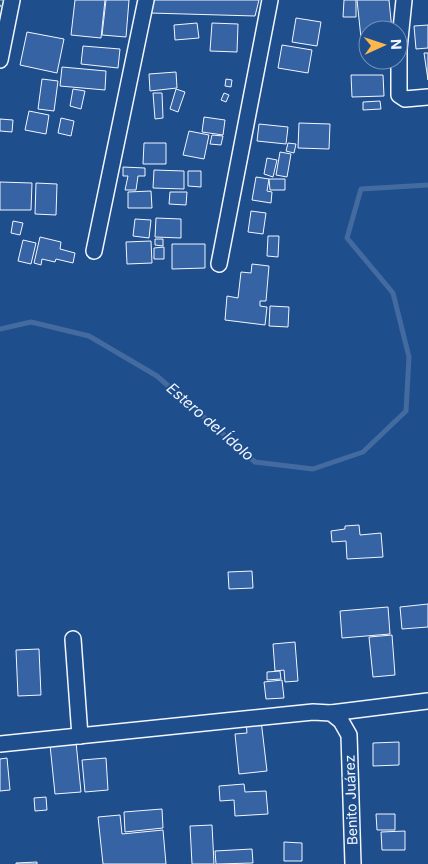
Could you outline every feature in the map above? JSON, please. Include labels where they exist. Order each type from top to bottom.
[{"type":"street","points":[[0,60],[12,0]]},
{"type":"street","points":[[94,251],[146,0]]},
{"type":"street","points":[[219,264],[270,0]]},
{"type":"street","points":[[404,0],[399,49],[399,95],[406,99],[428,97]]},
{"type":"street","points":[[73,639],[80,736]]},
{"type":"street","points":[[0,744],[314,712],[331,713],[428,701]]},
{"type":"street","name":"Benito Juárez","points":[[331,713],[341,721],[349,735],[353,864]]},
{"type":"building","points":[[75,0],[105,0],[101,38],[71,35]]},
{"type":"building","points":[[106,0],[129,0],[126,37],[102,35]]},
{"type":"building","points":[[153,0],[259,0],[255,16],[150,13]]},
{"type":"building","points":[[344,0],[356,0],[356,17],[343,17]]},
{"type":"building","points":[[357,0],[389,0],[391,20],[359,20]]},
{"type":"building","points":[[296,18],[321,22],[317,46],[292,42]]},
{"type":"building","points":[[197,23],[199,38],[175,40],[174,25]]},
{"type":"building","points":[[212,23],[238,24],[237,52],[210,51]]},
{"type":"building","points":[[428,25],[428,48],[416,49],[414,26]]},
{"type":"building","points":[[27,32],[64,39],[57,73],[20,65]]},
{"type":"building","points":[[282,45],[312,50],[308,73],[278,68]]},
{"type":"building","points":[[83,46],[120,49],[118,68],[81,64]]},
{"type":"building","points":[[424,53],[428,53],[428,80]]},
{"type":"building","points":[[62,67],[106,71],[105,90],[60,86]]},
{"type":"building","points":[[176,72],[177,88],[150,91],[149,74]]},
{"type":"building","points":[[351,75],[383,75],[384,96],[352,97]]},
{"type":"building","points":[[42,79],[58,81],[54,111],[38,109]]},
{"type":"building","points":[[226,79],[232,80],[231,87],[225,86]]},
{"type":"building","points":[[73,89],[85,91],[81,109],[70,106]]},
{"type":"building","points":[[176,89],[185,92],[178,112],[170,109]]},
{"type":"building","points":[[153,93],[162,93],[163,118],[155,119]]},
{"type":"building","points":[[224,93],[229,95],[226,102],[221,100]]},
{"type":"building","points":[[380,101],[381,109],[363,110],[363,102]]},
{"type":"building","points":[[29,111],[49,115],[46,134],[25,130]]},
{"type":"building","points":[[204,117],[225,120],[223,135],[202,132]]},
{"type":"building","points":[[61,118],[74,121],[71,136],[58,133]]},
{"type":"building","points":[[0,119],[13,120],[12,132],[0,131]]},
{"type":"building","points":[[299,123],[330,124],[329,149],[298,148]]},
{"type":"building","points":[[259,124],[288,127],[286,144],[257,141]]},
{"type":"building","points":[[189,131],[209,135],[204,159],[183,155]]},
{"type":"building","points":[[212,135],[223,136],[221,145],[210,144]]},
{"type":"building","points":[[144,143],[166,143],[166,164],[143,164]]},
{"type":"building","points":[[288,143],[296,144],[294,153],[286,151]]},
{"type":"building","points":[[280,152],[291,154],[287,177],[276,175]]},
{"type":"building","points":[[267,158],[277,160],[273,177],[264,174]]},
{"type":"building","points":[[123,167],[145,168],[145,176],[138,176],[136,190],[125,190],[128,176],[123,176]]},
{"type":"building","points":[[154,170],[184,171],[184,189],[153,188]]},
{"type":"building","points":[[188,171],[201,171],[201,187],[188,186]]},
{"type":"building","points":[[256,177],[269,179],[267,191],[272,192],[271,203],[252,200]]},
{"type":"building","points":[[269,179],[285,179],[285,190],[270,190]]},
{"type":"building","points":[[0,182],[32,183],[31,210],[0,210]]},
{"type":"building","points":[[36,183],[57,184],[56,215],[35,214]]},
{"type":"building","points":[[151,191],[152,208],[128,208],[128,192]]},
{"type":"building","points":[[170,192],[187,192],[186,205],[169,204]]},
{"type":"building","points":[[251,211],[266,213],[263,234],[248,232]]},
{"type":"building","points":[[156,218],[181,219],[181,238],[155,237]]},
{"type":"building","points":[[135,219],[151,220],[149,238],[133,236]]},
{"type":"building","points":[[13,221],[23,223],[20,235],[11,233]]},
{"type":"building","points":[[268,236],[279,236],[278,257],[267,256]]},
{"type":"building","points":[[40,237],[61,242],[60,249],[75,253],[73,263],[56,259],[55,262],[42,259],[41,265],[34,263]]},
{"type":"building","points":[[155,239],[163,239],[163,246],[155,245]]},
{"type":"building","points":[[23,240],[36,243],[31,264],[18,261]]},
{"type":"building","points":[[151,241],[152,263],[127,264],[126,242]]},
{"type":"building","points":[[172,244],[205,244],[205,268],[172,269]]},
{"type":"building","points":[[164,247],[164,259],[154,259],[154,248]]},
{"type":"building","points":[[252,264],[269,266],[266,301],[260,301],[260,306],[267,307],[265,325],[225,320],[227,296],[238,298],[241,272],[251,273]]},
{"type":"building","points":[[270,306],[289,307],[288,327],[269,326]]},
{"type":"building","points":[[359,525],[360,535],[381,533],[383,557],[347,559],[346,541],[332,542],[331,531],[345,529],[345,526]]},
{"type":"building","points":[[252,571],[253,588],[229,589],[228,572]]},
{"type":"building","points":[[428,604],[428,627],[402,629],[400,607]]},
{"type":"building","points":[[388,607],[390,634],[342,638],[340,611]]},
{"type":"building","points":[[392,635],[395,675],[373,677],[369,637]]},
{"type":"building","points":[[295,642],[298,681],[285,682],[284,670],[275,671],[273,644]]},
{"type":"building","points":[[39,649],[41,695],[18,696],[16,650]]},
{"type":"building","points":[[280,671],[281,679],[267,680],[267,672]]},
{"type":"building","points":[[282,680],[284,698],[266,699],[264,682]]},
{"type":"building","points":[[261,720],[267,771],[239,774],[235,734],[247,733],[246,722]]},
{"type":"building","points":[[76,742],[81,792],[55,794],[50,745]]},
{"type":"building","points":[[399,742],[399,765],[373,766],[373,743]]},
{"type":"building","points":[[7,758],[10,790],[0,791],[0,759]]},
{"type":"building","points":[[106,758],[108,790],[85,792],[82,760]]},
{"type":"building","points":[[244,784],[245,792],[266,791],[268,814],[235,816],[234,800],[220,801],[219,786]]},
{"type":"building","points":[[46,797],[47,810],[35,811],[34,798]]},
{"type":"building","points":[[162,809],[163,828],[125,832],[124,812]]},
{"type":"building","points":[[376,814],[395,814],[395,830],[377,830]]},
{"type":"building","points":[[120,815],[122,834],[163,830],[166,864],[103,864],[98,817]]},
{"type":"building","points":[[212,825],[214,864],[192,864],[190,826]]},
{"type":"building","points":[[405,831],[405,850],[382,850],[381,832]]},
{"type":"building","points":[[284,842],[302,843],[302,861],[284,861]]},
{"type":"building","points":[[252,849],[253,863],[216,864],[215,851]]},
{"type":"building","points":[[37,862],[37,864],[16,864],[16,863]]},
{"type":"waterway","name":"Estero del Ídolo","points":[[0,329],[31,322],[89,336],[157,376],[255,462],[313,469],[363,452],[406,411],[409,357],[393,293],[347,238],[361,189],[428,185]]},
{"type":"hedge","points":[[0,7],[2,0]]}]
